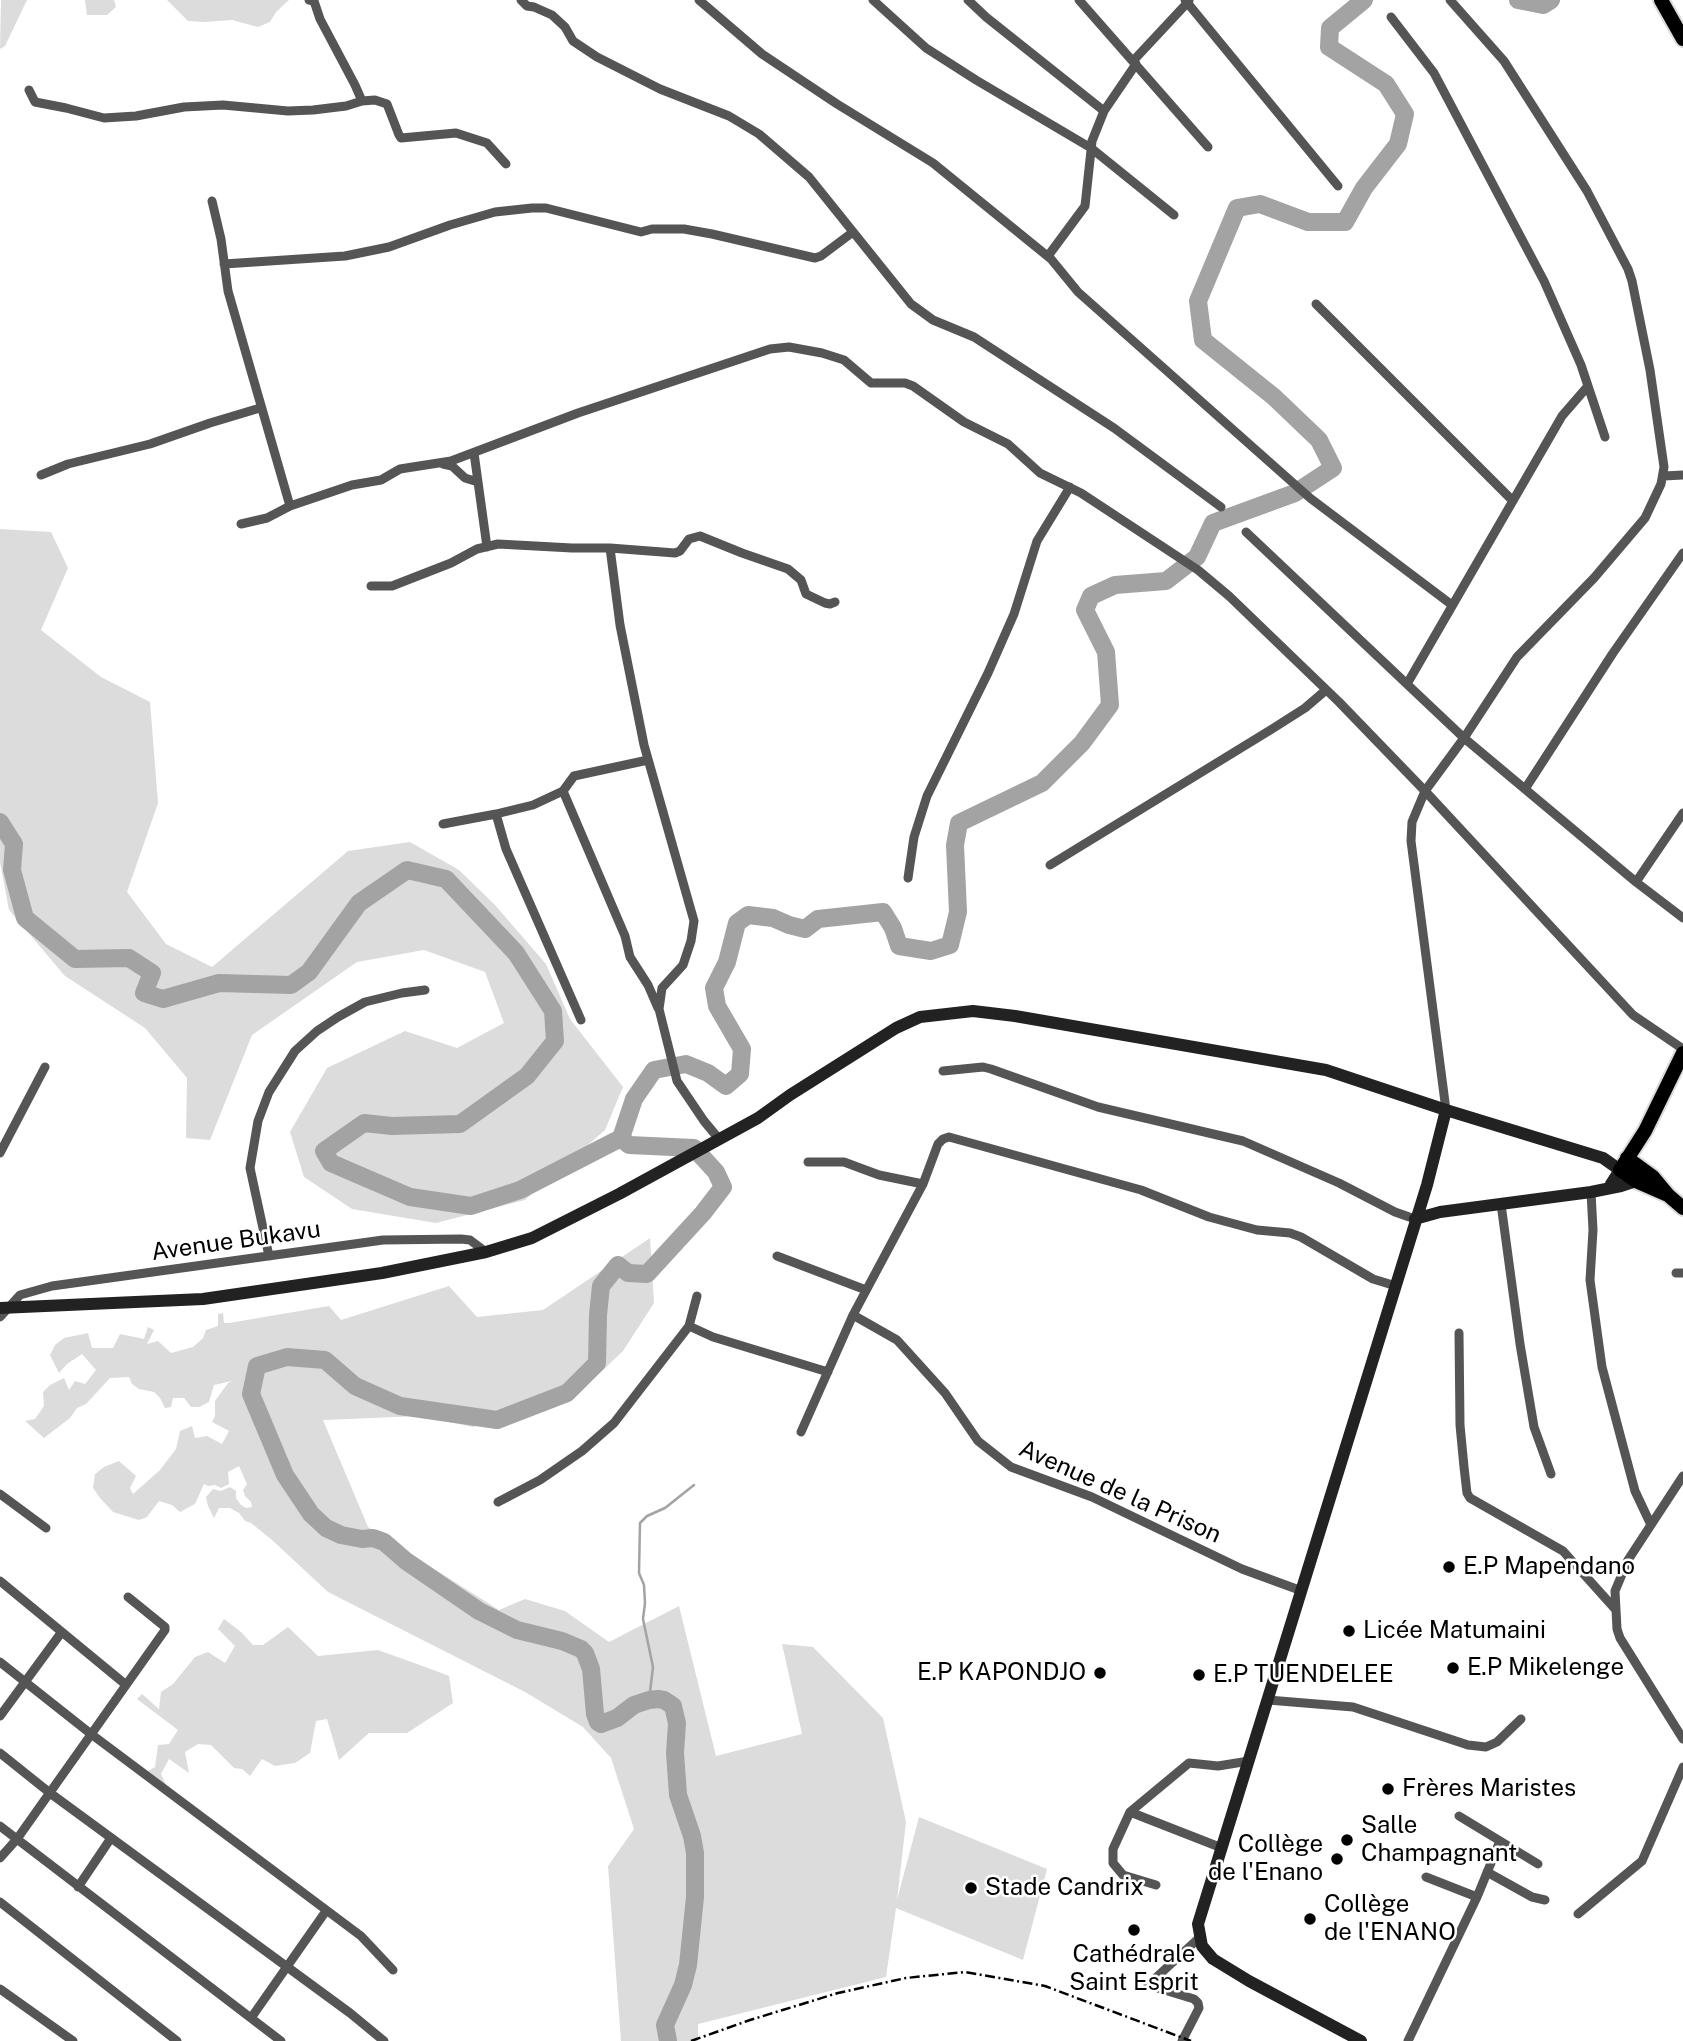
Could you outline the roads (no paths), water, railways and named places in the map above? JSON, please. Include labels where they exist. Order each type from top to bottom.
[{"type":"main road","points":[[1661,0],[1683,39]]},
{"type":"main road","points":[[1683,1051],[1645,1131],[1624,1164],[1683,1208]]},
{"type":"main road","points":[[1640,1175],[1645,1131]]},
{"type":"street","points":[[309,0],[314,1],[320,19],[362,101]]},
{"type":"street","points":[[522,0],[527,6],[552,15],[565,27],[573,41],[597,57],[660,89],[729,116],[759,134],[809,177],[911,304],[933,320],[974,337],[1095,416],[1221,508]]},
{"type":"street","points":[[699,0],[762,54],[933,163],[1048,256],[1079,292],[1310,498],[1452,605]]},
{"type":"street","points":[[873,0],[926,48],[1091,148],[1174,215]]},
{"type":"street","points":[[968,0],[1104,111]]},
{"type":"street","points":[[1079,0],[1208,147]]},
{"type":"street","points":[[1360,2040],[1213,1959],[1202,1946],[1198,1924],[1396,1286],[1446,1110],[1411,841],[1412,822],[1425,791],[1464,738],[1517,657],[1594,578],[1645,518],[1664,476],[1650,370],[1628,269],[1587,191],[1504,61],[1450,0]]},
{"type":"street","points":[[1048,256],[1085,206],[1091,141],[1104,111],[1134,63],[1187,1],[1338,186]]},
{"type":"street","points":[[1391,16],[1434,73],[1544,281],[1575,349],[1605,437]]},
{"type":"street","points":[[29,90],[35,102],[107,118],[223,104],[288,111],[346,106],[376,100],[387,104],[401,138],[456,133],[487,143],[506,164]]},
{"type":"street","points":[[212,201],[221,239],[228,291],[290,506]]},
{"type":"street","points":[[223,264],[345,256],[389,247],[495,212],[532,208],[546,208],[641,232],[652,229],[684,229],[815,258],[852,232]]},
{"type":"street","points":[[1316,304],[1513,501]]},
{"type":"street","points":[[241,524],[267,518],[290,506],[352,485],[381,480],[400,469],[451,461],[578,413],[770,349],[789,347],[845,360],[872,383],[905,383],[913,386],[964,422],[1008,444],[1040,473],[1081,493],[1198,570],[1229,596],[1326,690],[1425,791],[1633,1015],[1683,1051]]},
{"type":"street","points":[[1406,684],[1562,416],[1588,386]]},
{"type":"street","points":[[41,475],[68,464],[150,444],[260,408]]},
{"type":"street","points":[[474,453],[486,547]]},
{"type":"street","points":[[440,463],[452,466],[465,478],[478,482]]},
{"type":"street","points":[[1664,476],[1683,475]]},
{"type":"street","points":[[908,878],[914,837],[927,796],[1004,638],[1037,541],[1070,487]]},
{"type":"street","points":[[1246,532],[1464,738],[1683,918]]},
{"type":"street","points":[[371,586],[392,586],[451,563],[477,549],[498,544],[678,552],[689,539],[700,536],[742,554],[788,569],[801,580],[806,594],[825,603],[835,602]]},
{"type":"street","points":[[610,548],[620,625],[648,760],[694,924],[683,965],[662,988],[659,1009]]},
{"type":"street","points":[[1525,789],[1605,663],[1683,553]]},
{"type":"street","points":[[1050,865],[1272,729],[1305,708],[1326,690]]},
{"type":"street","points":[[443,824],[533,805],[563,791],[573,776],[648,760]]},
{"type":"street","points":[[563,791],[625,936],[630,957],[659,1009],[677,1081],[716,1141]]},
{"type":"street","points":[[1636,882],[1683,813]]},
{"type":"street","points":[[496,814],[506,849],[581,1020]]},
{"type":"street","points":[[269,1256],[250,1168],[258,1121],[269,1092],[295,1051],[338,1017],[365,1002],[425,990]]},
{"type":"street","points":[[2,1311],[203,1299],[382,1273],[486,1252],[533,1238],[758,1118],[896,1028],[920,1017],[973,1012],[1015,1016],[1326,1070],[1624,1164],[1610,1188]]},
{"type":"street","points":[[0,1153],[45,1067]]},
{"type":"street","points":[[943,1071],[983,1067],[992,1069],[1098,1107],[1242,1141],[1339,1182],[1395,1212],[1416,1219],[1440,1212],[1591,1192],[1610,1188],[1640,1175]]},
{"type":"street","points":[[801,1432],[853,1315],[923,1184],[938,1144],[943,1139],[954,1138],[1141,1190],[1209,1217],[1257,1230],[1290,1233],[1373,1279],[1396,1286]]},
{"type":"street","points":[[808,1162],[845,1162],[879,1175],[923,1184]]},
{"type":"street","points":[[1591,1192],[1593,1230],[1590,1280],[1602,1367],[1635,1491],[1651,1525]]},
{"type":"street","points":[[1501,1204],[1534,1427],[1551,1474]]},
{"type":"street","name":"Avenue Bukavu","points":[[2,1311],[20,1294],[52,1286],[383,1240],[470,1240],[486,1252]]},
{"type":"street","points":[[777,1256],[866,1290]]},
{"type":"street","points":[[498,1502],[540,1480],[582,1451],[614,1423],[690,1326],[696,1296]]},
{"type":"street","name":"Avenue de la Prison","points":[[853,1315],[897,1340],[945,1393],[978,1441],[1011,1467],[1091,1497],[1242,1569],[1302,1591]]},
{"type":"street","points":[[690,1326],[713,1338],[828,1372]]},
{"type":"street","points":[[1459,1333],[1460,1424],[1467,1493],[1470,1498],[1563,1551],[1616,1610]]},
{"type":"street","points":[[1683,1476],[1628,1560],[1615,1591],[1620,1638],[1683,1740]]},
{"type":"street","points":[[0,1494],[46,1528]]},
{"type":"street","points":[[0,1581],[125,1684]]},
{"type":"street","points":[[0,1858],[17,1839],[165,1629],[128,1598]]},
{"type":"street","points":[[0,1716],[61,1633]]},
{"type":"street","points":[[0,1662],[91,1734],[361,1936],[393,1970]]},
{"type":"street","points":[[1268,1700],[1353,1707],[1468,1745],[1486,1747],[1497,1742],[1521,1719]]},
{"type":"street","points":[[0,1754],[384,2041]]},
{"type":"street","points":[[1156,1885],[1123,1875],[1113,1863],[1113,1849],[1130,1812],[1189,1763],[1218,1766],[1249,1761]]},
{"type":"street","points":[[1578,1914],[1642,1861],[1683,1768]]},
{"type":"street","points":[[1130,1812],[1222,1848]]},
{"type":"street","points":[[1459,1815],[1538,1864]]},
{"type":"street","points":[[0,1826],[281,2041]]},
{"type":"street","points":[[78,1887],[111,1838]]},
{"type":"street","points":[[1408,2041],[1477,1897],[1500,1841]]},
{"type":"street","points":[[1487,1872],[1532,1897],[1545,1900]]},
{"type":"street","points":[[1426,1877],[1477,1897]]},
{"type":"street","points":[[0,1902],[177,2041]]},
{"type":"street","points":[[251,2018],[326,1911]]},
{"type":"street","points":[[1182,2041],[1199,2008],[1198,2003],[1194,1999],[1148,1985],[1199,1938]]},
{"type":"street","points":[[0,1989],[73,2041]]},
{"type":"waterway","points":[[668,2041],[665,2025],[683,1985],[688,1965],[695,1897],[695,1853],[678,1795],[675,1753],[677,1723],[673,1706],[664,1700],[649,1700],[634,1705],[617,1718],[601,1724],[595,1714],[591,1669],[581,1649],[562,1641],[517,1630],[479,1611],[406,1561],[384,1542],[373,1538],[341,1535],[326,1528],[311,1514],[285,1475],[251,1394],[257,1366],[287,1357],[325,1360],[355,1386],[400,1406],[497,1420],[567,1393],[597,1363],[601,1286],[618,1265],[628,1273],[647,1274],[723,1187],[716,1172],[694,1148],[629,1145],[621,1138],[634,1099],[654,1070],[686,1064],[708,1073],[726,1086],[740,1074],[742,1049],[717,1006],[714,988],[727,962],[737,923],[748,915],[773,918],[805,929],[818,919],[883,912],[893,928],[899,946],[931,951],[950,945],[958,912],[955,845],[959,823],[1042,783],[1082,743],[1110,705],[1106,652],[1085,610],[1091,596],[1115,585],[1166,581],[1197,557],[1213,523],[1295,493],[1333,468],[1319,440],[1274,397],[1203,340],[1198,301],[1237,208],[1260,204],[1308,222],[1345,222],[1364,188],[1398,144],[1405,114],[1386,84],[1329,47],[1330,28],[1364,0]]},
{"type":"waterway","points":[[1518,0],[1543,5],[1551,0]]},
{"type":"waterway","points":[[0,822],[14,844],[12,870],[25,918],[75,959],[129,958],[152,973],[144,993],[163,999],[219,983],[291,985],[309,972],[359,903],[407,870],[446,879],[516,953],[553,1011],[555,1041],[527,1076],[460,1124],[392,1126],[364,1123],[324,1151],[331,1163],[410,1197],[471,1206],[520,1190],[621,1138]]},
{"type":"waterway","points":[[649,1700],[653,1667],[643,1619],[644,1585],[639,1573],[640,1523],[647,1516],[665,1508],[694,1485]]},
{"type":"railway","points":[[691,2041],[838,1993],[906,1978],[965,1972],[1045,1986],[1191,2041]]},
{"type":"place","name":"E.P Mapendano","points":[[1449,1567]]},
{"type":"place","name":"Licée Matumaini","points":[[1349,1631]]},
{"type":"place","name":"E.P Mikelenge","points":[[1453,1668]]},
{"type":"place","name":"E.P KAPONDJO","points":[[1100,1673]]},
{"type":"place","name":"E.P TUENDELEE","points":[[1199,1675]]},
{"type":"place","name":"Frères Maristes","points":[[1388,1789]]},
{"type":"place","name":"Salle Champagnant","points":[[1347,1840]]},
{"type":"place","name":"Collège de l'Enano","points":[[1337,1859]]},
{"type":"place","name":"Stade Candrix","points":[[971,1888]]},
{"type":"place","name":"Collège de l'ENANO","points":[[1310,1919]]},
{"type":"place","name":"Cathédrale Saint Esprit","points":[[1134,1930]]}]
